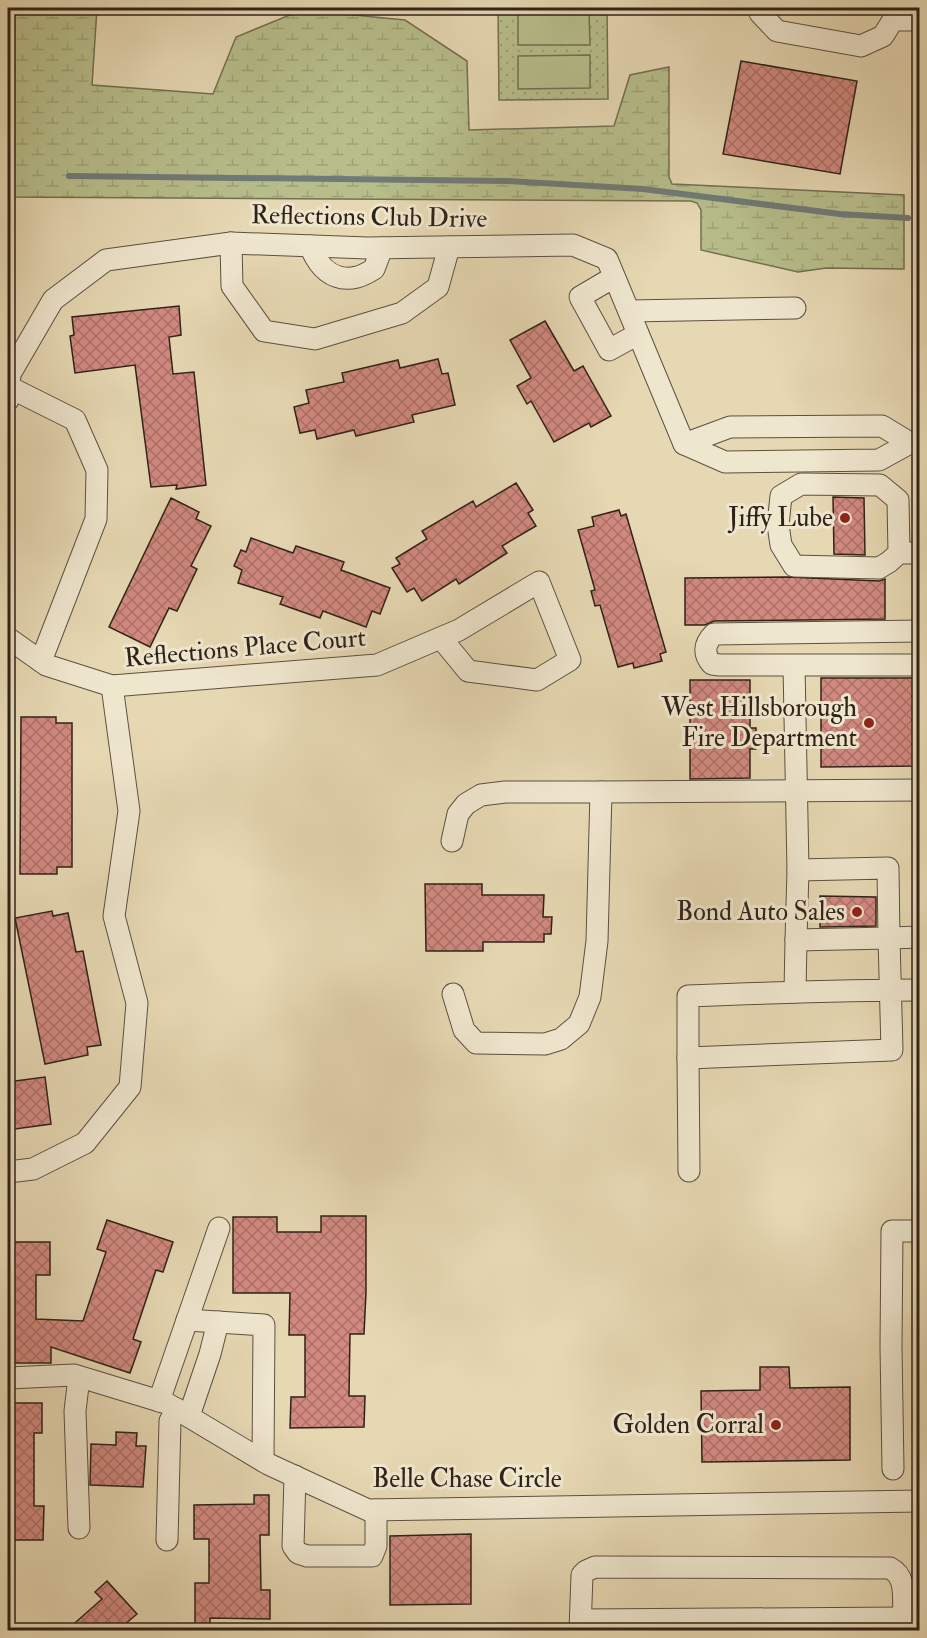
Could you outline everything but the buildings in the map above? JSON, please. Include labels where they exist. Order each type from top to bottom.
[{"type":"street","points":[[760,10],[777,31],[861,46],[883,36],[889,14],[920,20]]},
{"type":"street","points":[[231,243],[232,286],[264,331],[315,339],[402,313],[438,287],[449,247]]},
{"type":"street","name":"Reflections Club Drive","points":[[8,394],[10,374],[53,300],[106,260],[231,243],[382,248],[573,244],[607,259],[684,444]]},
{"type":"street","points":[[310,246],[317,262],[335,277],[357,277],[374,269],[382,248]]},
{"type":"street","points":[[614,277],[580,297],[609,350],[638,334]]},
{"type":"street","points":[[630,311],[795,308]]},
{"type":"street","points":[[8,394],[75,420],[98,470],[96,519],[41,661]]},
{"type":"street","points":[[684,444],[730,427],[742,426],[882,426],[915,443]]},
{"type":"street","points":[[684,444],[726,462],[879,460],[915,443]]},
{"type":"street","points":[[801,484],[880,484],[898,500],[909,553],[879,568],[794,566],[781,545],[778,525],[781,496],[801,484]]},
{"type":"street","name":"Reflections Place Court","points":[[8,638],[46,665],[112,686],[377,665],[459,630],[539,582],[570,660],[537,680],[468,671],[441,638]]},
{"type":"street","points":[[920,631],[714,634],[707,641],[705,651],[712,664],[920,665]]},
{"type":"street","points":[[794,666],[798,870],[795,992]]},
{"type":"street","points":[[8,1172],[33,1169],[85,1143],[130,1088],[137,1003],[114,916],[129,811],[112,686]]},
{"type":"street","points":[[452,841],[458,814],[466,804],[481,795],[505,792],[920,790]]},
{"type":"street","points":[[453,994],[464,1030],[476,1043],[545,1044],[561,1039],[579,1024],[590,997],[597,941],[601,792]]},
{"type":"street","points":[[688,1058],[892,1050],[888,868],[798,870]]},
{"type":"street","points":[[796,940],[920,937]]},
{"type":"street","points":[[689,1171],[687,996],[920,990]]},
{"type":"street","points":[[175,1409],[187,1320],[219,1228]]},
{"type":"street","points":[[893,1469],[892,1231],[920,1231]]},
{"type":"street","points":[[187,1320],[264,1325],[263,1461]]},
{"type":"street","points":[[167,1540],[170,1421],[175,1409],[210,1354],[218,1322]]},
{"type":"street","name":"Belle Chase Circle","points":[[8,1378],[74,1375],[175,1409],[263,1461],[368,1510],[920,1501]]},
{"type":"street","points":[[79,1377],[75,1411],[79,1528]]},
{"type":"street","points":[[295,1476],[293,1545],[298,1553],[307,1557],[372,1556],[376,1546],[376,1510]]},
{"type":"street","points":[[591,1568],[890,1568],[897,1573],[902,1582],[905,1624],[581,1625],[582,1575],[591,1568]]},
{"type":"green space","points":[[8,8],[97,8],[92,85],[213,94],[236,37],[302,10],[405,20],[467,61],[469,130],[614,126],[630,75],[669,67],[669,177],[672,184],[904,195],[904,269],[826,268],[798,272],[701,250],[701,210],[697,203],[691,201],[8,197]]},
{"type":"green space","points":[[498,8],[607,8],[608,99],[499,100]]},
{"type":"green space","points":[[518,12],[589,12],[590,45],[518,45]]},
{"type":"green space","points":[[590,55],[590,88],[518,89],[518,56]]},
{"type":"waterway","points":[[69,176],[507,181],[643,189],[840,214],[908,218]]},
{"type":"place","name":"Jiffy Lube","points":[[845,518]]},
{"type":"place","name":"West Hillsborough Fire Department","points":[[869,723]]},
{"type":"place","name":"Bond Auto Sales","points":[[857,912]]},
{"type":"place","name":"Golden Corral","points":[[776,1425]]}]
